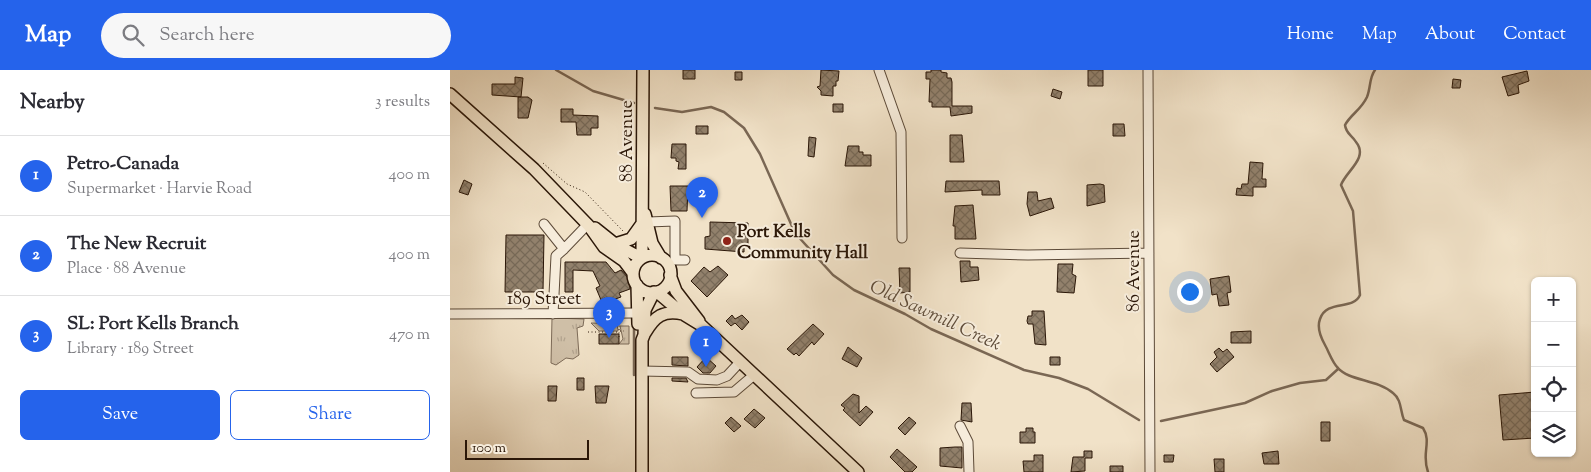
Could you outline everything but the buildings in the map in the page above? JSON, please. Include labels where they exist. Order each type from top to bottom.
[{"type":"main road","name":"88 Avenue","points":[[642,257],[644,220],[643,70]]},
{"type":"main road","points":[[450,94],[534,169],[589,225],[604,246],[624,261],[633,274],[637,285],[638,328],[643,337]]},
{"type":"main road","name":"88 Avenue","points":[[644,220],[652,243],[661,258]]},
{"type":"main road","points":[[615,244],[631,239],[644,220]]},
{"type":"main road","points":[[589,225],[598,229],[615,244],[642,257],[653,255],[661,258],[668,265],[676,291],[697,316],[701,325]]},
{"type":"main road","points":[[633,274],[642,257]]},
{"type":"main road","points":[[642,472],[642,371],[645,310],[655,292],[666,285],[670,275]]},
{"type":"main road","points":[[637,285],[644,291],[655,292],[683,314],[701,325],[858,472]]},
{"type":"main road","points":[[643,337],[652,320],[663,313],[683,314]]},
{"type":"street","points":[[879,70],[901,132],[902,238]]},
{"type":"street","name":"86 Avenue","points":[[1148,70],[1150,472]]},
{"type":"street","points":[[644,220],[675,221],[675,260],[685,260]]},
{"type":"street","points":[[544,224],[564,249]]},
{"type":"street","points":[[553,314],[556,256],[589,225]]},
{"type":"street","points":[[960,253],[1056,256],[1149,253]]},
{"type":"street","name":"189 Street","points":[[450,314],[638,313]]},
{"type":"street","points":[[642,371],[688,372],[698,380],[717,380],[727,376],[740,362]]},
{"type":"street","points":[[696,393],[734,392],[754,375]]},
{"type":"street","points":[[960,426],[968,442],[969,472]]},
{"type":"path","points":[[541,162],[567,184],[585,192],[629,237]]},
{"type":"path","points":[[618,337],[619,318]]},
{"type":"path","points":[[588,332],[624,331]]},
{"type":"green space","points":[[552,318],[584,319],[583,326],[577,328],[579,355],[573,359],[566,358],[556,365],[551,363]]},
{"type":"green space","points":[[591,323],[617,324],[618,331],[599,331]]},
{"type":"green space","points":[[620,326],[629,326],[629,344],[619,344],[623,339]]},
{"type":"waterway","name":"Old Sawmill Creek","points":[[556,70],[593,91],[634,103]]},
{"type":"waterway","points":[[1375,70],[1365,101],[1345,125],[1359,148],[1360,154],[1341,185],[1353,211],[1360,295],[1352,303],[1328,309],[1323,313],[1319,322],[1319,329],[1332,360],[1338,368],[1349,375],[1386,388],[1396,396],[1404,420],[1423,428],[1427,438],[1426,466],[1428,472]]},
{"type":"waterway","name":"Old Sawmill Creek","points":[[655,108],[682,112],[711,107],[724,112],[744,128],[760,154],[795,233],[833,275],[854,290],[905,314],[931,329],[1024,370],[1059,378],[1088,389],[1139,420]]},
{"type":"waterway","points":[[634,326],[634,375]]},
{"type":"waterway","name":"Old Sawmill Creek","points":[[1161,421],[1245,403],[1272,391],[1300,383],[1326,380],[1338,369]]},
{"type":"place","name":"The New Recruit","points":[[702,218]]},
{"type":"place","name":"Port Kells Community Hall","points":[[727,241]]},
{"type":"place","name":"SL: Port Kells Branch","points":[[609,338]]},
{"type":"place","name":"Petro-Canada","points":[[706,367]]}]
